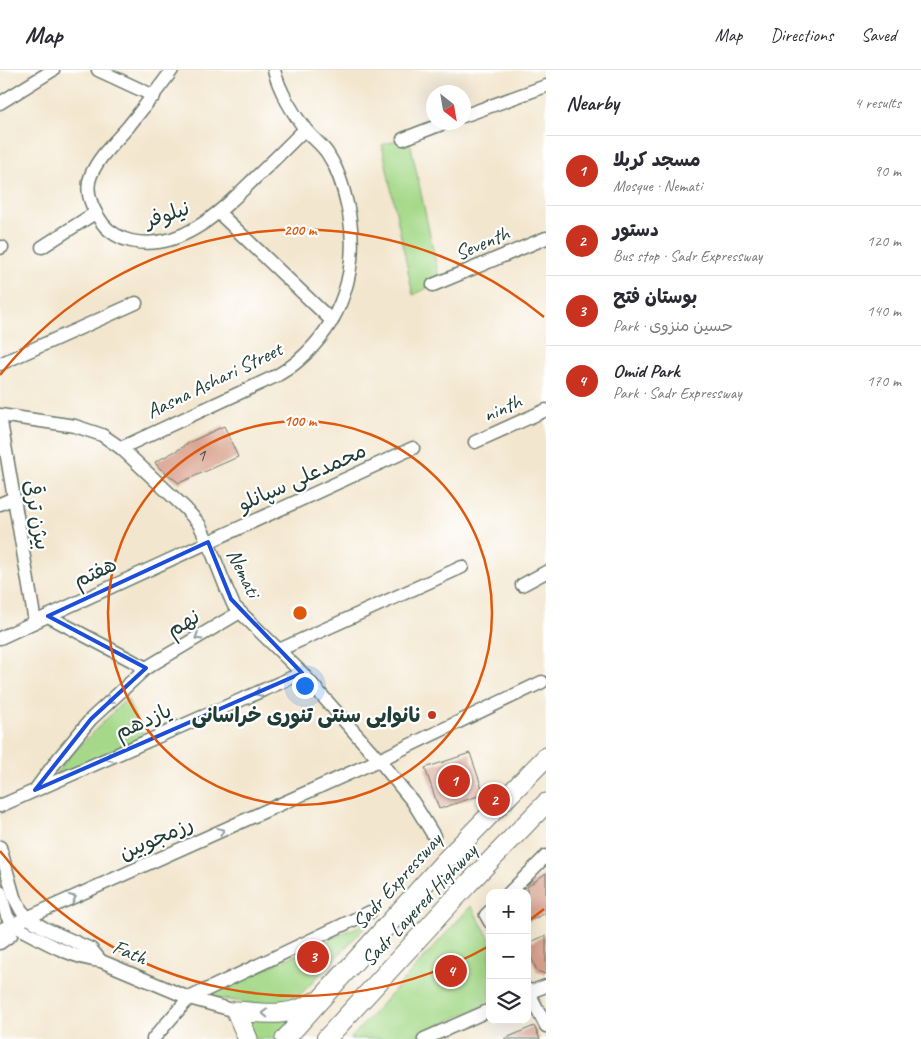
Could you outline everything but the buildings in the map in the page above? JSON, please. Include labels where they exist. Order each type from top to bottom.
[{"type":"highway","name":"Sadr Expressway","points":[[285,1039],[444,863],[546,759]]},
{"type":"highway","name":"Sadr Layered Highway","points":[[298,1039],[448,863],[546,759]]},
{"type":"highway","name":"Sadr Layered Highway","points":[[326,1039],[467,884],[546,803]]},
{"type":"highway","points":[[330,1039],[546,808]]},
{"type":"highway","points":[[248,1039],[236,1011],[269,1014],[288,1013],[307,1007],[325,994]]},
{"type":"street","points":[[0,103],[54,70]]},
{"type":"street","points":[[98,70],[154,96],[172,70]]},
{"type":"street","name":"Aasna Ashari Street","points":[[120,448],[276,376],[297,362],[316,344],[332,321],[340,305],[348,284],[352,254],[351,228],[346,200],[339,177],[329,155],[305,129],[278,86],[274,70]]},
{"type":"street","points":[[471,113],[546,86]]},
{"type":"street","name":"نیلوفر","points":[[154,96],[98,160],[90,177],[89,195],[96,213],[106,228],[124,240],[142,244],[161,242],[184,234],[197,228],[219,213],[305,129]]},
{"type":"street","points":[[403,139],[426,130]]},
{"type":"street","points":[[42,248],[96,213]]},
{"type":"street","points":[[219,213],[332,321]]},
{"type":"street","name":"Seventh","points":[[433,285],[546,238]]},
{"type":"street","points":[[0,364],[136,303]]},
{"type":"street","name":"ninth","points":[[475,442],[546,410]]},
{"type":"street","name":"Nemati","points":[[0,416],[75,426],[102,436],[120,448],[185,508],[199,524],[231,600],[240,612],[302,673],[379,760],[413,802],[434,836]]},
{"type":"street","name":"بیژن ترقی","points":[[0,416],[35,622]]},
{"type":"street","name":"محمدعلی سپانلو","points":[[208,542],[413,448]]},
{"type":"street","points":[[0,504],[14,498]]},
{"type":"street","name":"هفتم","points":[[0,638],[208,542]]},
{"type":"street","points":[[279,650],[462,567]]},
{"type":"street","points":[[522,585],[546,572]]},
{"type":"street","name":"نهم","points":[[35,790],[58,758],[91,719],[146,668],[240,612]]},
{"type":"street","points":[[48,616],[146,668]]},
{"type":"street","name":"یازدهم","points":[[0,806],[302,673]]},
{"type":"street","name":"رزمجوبین","points":[[0,944],[5,927],[25,914],[379,760],[542,682]]},
{"type":"street","points":[[0,847],[14,896],[25,914],[44,928],[91,949],[101,961]]},
{"type":"street","points":[[513,889],[546,856]]},
{"type":"street","points":[[0,892],[5,927]]},
{"type":"street","points":[[153,1039],[189,998],[370,912]]},
{"type":"street","name":"Fath","points":[[5,927],[88,959],[101,961],[189,998],[236,1011]]},
{"type":"street","points":[[531,991],[546,986]]},
{"type":"street","points":[[531,998],[546,1026]]},
{"type":"street","points":[[424,1039],[486,1012]]},
{"type":"highlighted area","points":[[208,542],[231,599],[302,673],[35,790],[91,719],[146,668],[48,616]]},
{"type":"green space","points":[[409,137],[440,282],[413,295],[382,145]]},
{"type":"green space","points":[[127,698],[143,736],[52,778],[69,757]]},
{"type":"green space","points":[[471,906],[486,932],[486,1005],[407,1039],[350,1039]]},
{"type":"green space","points":[[372,920],[300,995],[280,1005],[261,1005],[205,996]]},
{"type":"green space","points":[[243,1016],[293,1020],[284,1039],[254,1039]]},
{"type":"place","name":"نانوایی سنتی تنوری خراسانی","points":[[432,715]]},
{"type":"place","name":"مسجد کربلا","points":[[454,781]]},
{"type":"place","name":"دستور","points":[[494,800]]},
{"type":"place","name":"بوستان فتح","points":[[313,957]]},
{"type":"place","name":"Omid Park","points":[[451,971]]}]
